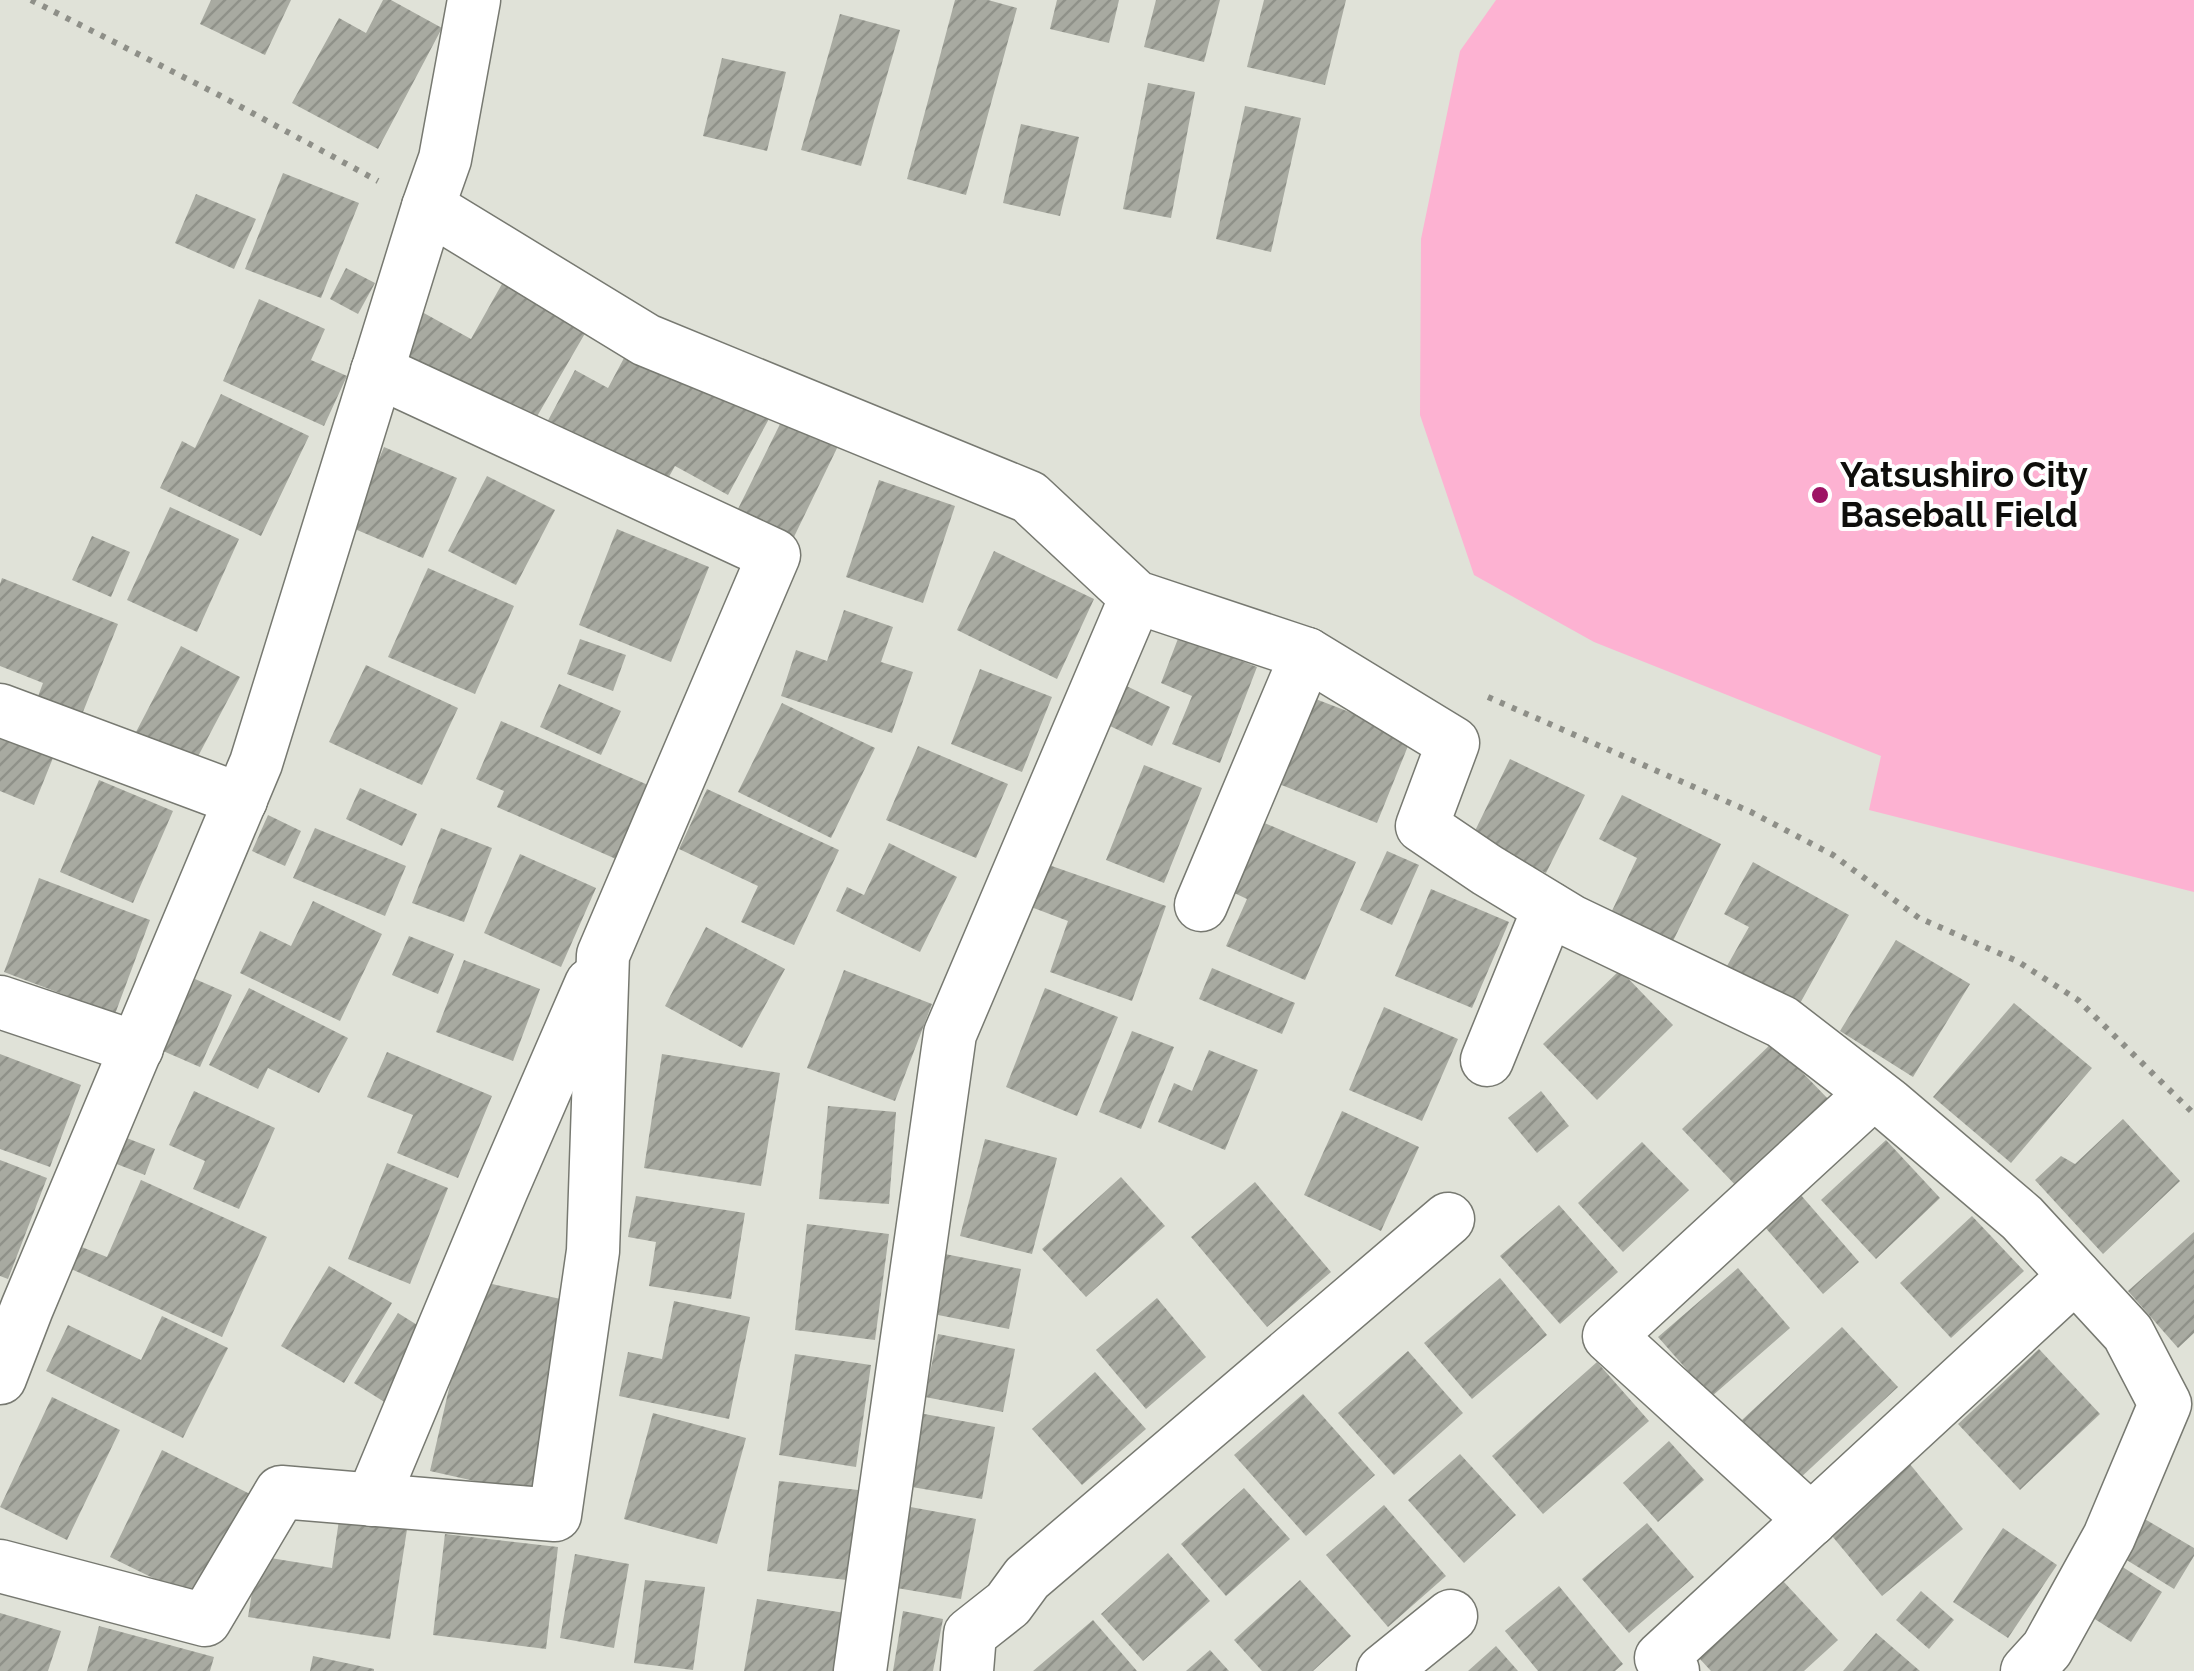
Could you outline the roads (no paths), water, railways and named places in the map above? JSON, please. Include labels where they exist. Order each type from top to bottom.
[{"type":"street","points":[[0,1378],[13,1303],[137,1048],[256,763],[446,159],[467,3]]},
{"type":"street","points":[[428,207],[646,340],[1028,497],[1136,597],[1307,654],[1452,743],[1422,826],[1571,921],[1782,1022],[2022,1218],[2128,1333],[2165,1404],[2108,1537],[2047,1649],[2026,1671]]},
{"type":"street","points":[[372,1500],[774,554],[377,371]]},
{"type":"street","points":[[860,1671],[950,1034],[1136,597]]},
{"type":"street","points":[[1201,906],[1307,654]]},
{"type":"street","points":[[0,710],[241,800]]},
{"type":"street","points":[[1487,1060],[1549,908]]},
{"type":"street","points":[[0,1566],[205,1620],[282,1492],[555,1515],[593,1251],[603,955]]},
{"type":"street","points":[[0,1002],[137,1048]]},
{"type":"street","points":[[1811,1520],[1608,1336],[1873,1093]]},
{"type":"street","points":[[968,1671],[970,1634],[1008,1604],[1027,1578],[1448,1220]]},
{"type":"street","points":[[1673,1671],[1661,1658],[2075,1276]]},
{"type":"street","points":[[1383,1671],[1451,1616]]},
{"type":"place","name":"Yatsushiro City Baseball Field","points":[[1820,495]]}]
